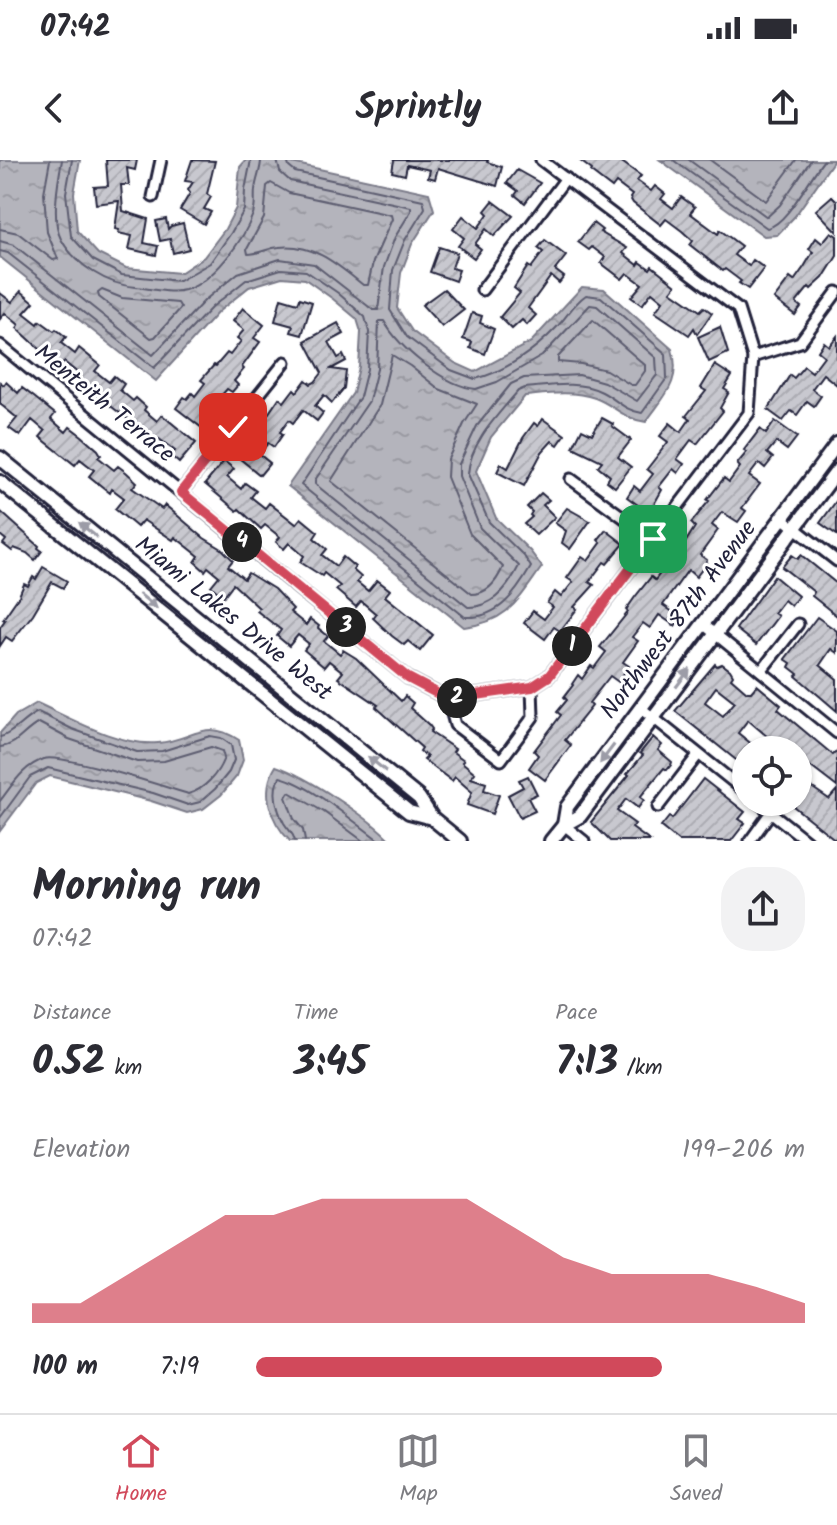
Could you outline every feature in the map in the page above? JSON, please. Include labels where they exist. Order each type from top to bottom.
[{"type":"main road","name":"Northwest 87th Avenue","points":[[564,825],[567,807],[837,444]]},
{"type":"main road","name":"Miami Lakes Drive West","points":[[0,458],[419,798],[432,818],[460,841]]},
{"type":"main road","name":"Northwest 87th Avenue","points":[[551,841],[564,825],[580,816],[837,471]]},
{"type":"main road","name":"Miami Lakes Drive West","points":[[0,482],[396,802],[409,812],[432,818]]},
{"type":"street","points":[[153,197],[161,160]]},
{"type":"street","points":[[532,687],[533,717],[501,760],[455,725],[448,699],[532,687],[549,676],[749,413],[753,357],[738,309],[541,160]]},
{"type":"street","points":[[482,290],[566,178]]},
{"type":"street","points":[[753,357],[800,342],[837,292]]},
{"type":"street","name":"Menteith Terrace","points":[[0,345],[408,678],[448,699]]},
{"type":"street","points":[[181,492],[285,362]]},
{"type":"street","points":[[571,479],[653,539]]},
{"type":"street","points":[[782,518],[837,561]]},
{"type":"street","points":[[703,624],[837,733]]},
{"type":"street","points":[[761,671],[798,624]]},
{"type":"street","points":[[641,708],[732,781]]},
{"type":"street","points":[[658,807],[698,755]]},
{"type":"street","points":[[750,841],[768,816]]},
{"type":"street","points":[[776,816],[807,841]]},
{"type":"street","points":[[564,825],[584,841]]},
{"type":"water","points":[[0,160],[80,160],[74,193],[77,231],[98,254],[126,268],[180,273],[204,257],[225,229],[236,208],[240,167],[246,160],[278,160],[429,193],[434,210],[412,244],[401,273],[397,308],[412,331],[455,363],[475,372],[531,342],[582,287],[604,289],[672,349],[673,380],[646,422],[631,418],[602,401],[577,394],[525,396],[491,437],[476,471],[496,518],[542,567],[502,615],[464,627],[288,486],[353,393],[359,367],[361,332],[357,319],[305,279],[282,277],[249,287],[218,312],[156,381],[0,257]]},
{"type":"water","points":[[660,160],[834,160],[795,216],[777,235],[764,236]]},
{"type":"water","points":[[37,703],[128,741],[158,743],[217,730],[239,740],[243,760],[237,776],[221,795],[203,809],[187,813],[50,776],[36,783],[0,831],[0,733],[16,715]]},
{"type":"water","points":[[276,766],[336,798],[391,841],[290,841],[277,824],[268,795]]},
{"type":"building","points":[[106,160],[137,160],[135,170],[127,168],[129,185],[121,185],[123,211],[148,219],[144,243],[158,246],[156,255],[129,249],[132,236],[118,233],[119,230],[115,229],[119,201],[96,204],[94,187],[108,186]]},
{"type":"building","points":[[192,160],[215,161],[207,194],[211,197],[204,209],[211,212],[204,224],[180,210],[193,182],[185,181]]},
{"type":"building","points":[[394,160],[488,160],[502,167],[497,186],[438,168],[435,179],[428,177],[430,170],[407,165],[405,175],[392,172]]},
{"type":"building","points":[[579,160],[619,160],[641,176],[637,181],[651,191],[655,186],[665,194],[661,199],[673,208],[681,197],[695,207],[690,213],[718,234],[720,230],[741,246],[734,255],[749,266],[753,260],[764,268],[748,289],[690,245],[693,241],[682,231],[666,219],[661,225],[633,203],[632,195],[616,183],[612,188]]},
{"type":"building","points":[[517,170],[540,183],[525,203],[515,195],[518,191],[507,183]]},
{"type":"building","points":[[832,196],[837,201],[837,232],[816,210]]},
{"type":"building","points":[[493,201],[513,216],[494,236],[486,229],[475,244],[481,249],[474,258],[458,246],[464,238],[453,229],[463,216],[478,228]]},
{"type":"building","points":[[166,219],[168,229],[183,223],[189,249],[173,253],[170,239],[160,241],[156,221]]},
{"type":"building","points":[[593,223],[602,230],[600,232],[627,248],[623,253],[638,265],[640,262],[650,269],[652,266],[676,285],[671,291],[700,311],[704,307],[712,313],[697,334],[694,328],[689,335],[655,312],[663,301],[652,292],[642,305],[631,297],[642,284],[627,273],[622,279],[601,263],[605,257],[592,247],[589,250],[578,242]]},
{"type":"building","points":[[831,232],[837,236],[837,256],[823,278],[811,289],[809,287],[796,303],[801,307],[795,315],[774,299],[790,278],[794,281],[804,267],[813,252],[809,249],[816,238],[822,243]]},
{"type":"building","points":[[545,240],[566,256],[555,270],[564,277],[559,283],[551,276],[528,308],[536,315],[527,325],[522,320],[512,329],[500,317],[520,293],[514,288],[528,266],[531,268],[543,252],[538,248]]},
{"type":"building","points":[[439,247],[457,253],[452,268],[459,270],[455,281],[430,272]]},
{"type":"building","points":[[444,289],[464,310],[442,327],[422,305]]},
{"type":"building","points":[[21,291],[34,302],[24,313],[38,324],[40,321],[54,331],[56,329],[66,337],[61,343],[75,354],[79,348],[100,365],[95,371],[109,382],[114,376],[124,384],[120,390],[133,401],[136,398],[157,421],[162,415],[196,443],[179,463],[171,456],[175,451],[159,439],[155,444],[146,437],[148,435],[76,379],[79,374],[64,362],[58,369],[52,364],[54,362],[5,313],[0,319],[0,293],[12,302]]},
{"type":"building","points":[[281,298],[298,303],[300,298],[312,302],[302,335],[291,332],[293,326],[275,321]]},
{"type":"building","points":[[243,308],[264,325],[254,338],[260,342],[234,381],[238,385],[232,392],[227,389],[214,404],[217,407],[202,428],[176,408],[184,397],[187,399],[192,393],[195,396],[205,383],[201,380],[241,341],[237,338],[244,330],[233,321]]},
{"type":"building","points":[[472,313],[482,316],[480,323],[494,329],[485,354],[470,348],[472,342],[463,339]]},
{"type":"building","points":[[338,323],[344,334],[329,342],[338,358],[343,355],[346,361],[331,369],[346,371],[344,388],[332,403],[324,395],[315,406],[323,413],[317,421],[303,410],[293,423],[289,420],[274,447],[268,443],[259,454],[270,463],[260,475],[239,458],[249,446],[243,441],[259,421],[262,423],[279,398],[284,402],[306,380],[311,384],[315,382],[322,373],[305,341]]},
{"type":"building","points":[[720,327],[728,353],[709,362],[698,337]]},
{"type":"building","points":[[837,336],[837,385],[823,374],[812,389],[821,396],[814,406],[807,401],[797,415],[791,411],[783,421],[768,410],[790,375],[794,378],[804,366],[812,372],[824,356],[818,351],[824,342],[829,346]]},
{"type":"building","points":[[715,365],[732,376],[724,389],[729,392],[720,408],[723,411],[697,444],[691,440],[677,459],[684,464],[678,473],[673,469],[659,487],[662,490],[649,513],[627,497],[634,486],[640,491],[653,474],[647,469],[668,442],[660,436],[670,423],[681,432],[690,419],[686,416],[706,391],[701,388]]},
{"type":"building","points":[[0,382],[4,385],[6,382],[18,393],[22,388],[34,397],[55,414],[51,419],[66,432],[70,427],[98,450],[101,455],[98,457],[114,470],[118,466],[137,482],[132,488],[162,509],[165,505],[222,549],[233,560],[228,566],[244,579],[248,573],[274,589],[293,609],[290,612],[306,625],[310,619],[319,626],[328,636],[324,641],[340,654],[343,650],[356,658],[401,701],[405,696],[413,703],[410,708],[429,725],[432,729],[430,732],[455,749],[453,752],[475,773],[471,778],[486,783],[484,790],[499,795],[492,814],[467,805],[472,792],[455,777],[452,781],[424,760],[427,757],[420,751],[422,748],[376,707],[378,705],[338,678],[343,672],[329,661],[324,667],[304,650],[309,644],[298,635],[289,646],[277,636],[281,630],[257,611],[259,608],[233,584],[223,597],[211,586],[219,576],[208,567],[205,571],[195,562],[199,556],[175,537],[173,540],[143,520],[137,527],[115,509],[124,498],[112,489],[110,493],[89,476],[94,470],[80,459],[75,465],[40,437],[45,431],[32,420],[20,436],[9,428],[17,418],[0,404]]},
{"type":"building","points":[[602,418],[631,440],[618,457],[631,467],[615,487],[607,481],[610,476],[598,466],[602,461],[573,447],[582,429],[592,434]]},
{"type":"building","points":[[543,419],[565,435],[558,445],[552,441],[542,452],[524,486],[497,472],[501,464],[508,468],[523,438],[534,423],[538,426]]},
{"type":"building","points":[[775,421],[797,437],[787,450],[776,442],[767,453],[773,458],[765,468],[759,463],[749,476],[760,484],[742,508],[746,511],[738,522],[722,512],[712,525],[718,530],[700,555],[707,560],[706,564],[696,577],[688,570],[663,605],[681,618],[675,626],[659,615],[650,628],[643,623],[632,637],[638,641],[623,662],[629,666],[622,676],[628,681],[624,686],[610,676],[589,703],[592,706],[565,740],[571,745],[545,780],[529,768],[538,755],[534,751],[561,715],[557,712],[567,700],[564,697],[572,684],[578,675],[582,679],[591,666],[594,668],[606,652],[600,647],[628,612],[626,610],[635,597],[651,577],[655,580],[667,564],[664,561],[670,553],[676,557],[695,527],[691,523],[707,500],[724,478],[729,482],[740,467],[737,464],[747,452],[744,450],[760,429],[766,434]]},
{"type":"building","points":[[224,461],[234,469],[227,477],[241,489],[245,483],[256,491],[251,497],[265,508],[269,503],[296,524],[301,518],[318,532],[314,538],[327,549],[322,555],[336,566],[343,557],[355,567],[353,570],[361,577],[357,582],[368,591],[377,580],[390,590],[385,596],[433,635],[420,651],[408,641],[404,645],[392,636],[373,618],[376,614],[361,601],[356,607],[336,590],[340,586],[324,573],[322,576],[300,562],[304,556],[289,543],[284,549],[276,542],[280,537],[265,525],[261,529],[205,484]]},
{"type":"building","points":[[541,493],[549,500],[543,505],[555,517],[536,535],[524,524],[532,517],[527,507]]},
{"type":"building","points":[[837,500],[837,535],[820,523]]},
{"type":"building","points":[[567,508],[590,521],[570,549],[562,543],[566,531],[555,523]]},
{"type":"building","points":[[0,511],[39,546],[42,551],[35,560],[27,553],[14,548],[12,551],[3,544],[6,540],[0,535]]},
{"type":"building","points":[[606,530],[624,544],[607,564],[604,562],[589,582],[594,585],[574,607],[577,609],[560,631],[554,627],[545,639],[524,623],[533,611],[544,619],[553,607],[547,603],[555,592],[561,597],[573,582],[567,578],[582,557],[588,561]]},
{"type":"building","points":[[792,555],[798,559],[801,555],[837,584],[837,616],[812,596],[814,592],[782,567]]},
{"type":"building","points":[[43,567],[67,581],[63,588],[52,582],[12,641],[6,637],[0,646],[3,619],[24,584],[28,586],[33,577],[36,579]]},
{"type":"building","points":[[774,576],[798,596],[791,606],[784,600],[774,613],[778,616],[756,645],[736,629]]},
{"type":"building","points":[[817,617],[837,631],[837,653],[831,649],[820,665],[837,679],[837,711],[796,676],[798,674],[789,667],[791,663],[785,659]]},
{"type":"building","points":[[715,664],[722,664],[730,670],[731,678],[747,692],[757,685],[781,705],[778,709],[810,736],[767,736],[748,720],[738,733],[742,736],[732,736],[732,757],[675,711]],"holes":[[[716,687],[735,702],[723,716],[705,702]]]},
{"type":"building","points":[[653,737],[662,745],[658,750],[672,762],[671,765],[667,770],[664,768],[640,797],[644,800],[638,808],[626,799],[617,811],[635,824],[632,828],[650,841],[610,841],[591,822],[629,775],[643,755],[640,753]]},
{"type":"building","points":[[812,737],[833,755],[837,751],[837,787],[812,768]]},
{"type":"building","points":[[528,776],[537,794],[528,798],[535,811],[520,818],[508,795],[523,787],[519,780]]},
{"type":"building","points":[[703,779],[732,802],[732,816],[742,816],[739,819],[745,823],[731,841],[678,841],[661,827],[669,817],[672,819]]},
{"type":"building","points":[[812,787],[829,799],[837,790],[837,841],[806,816],[812,816]]},
{"type":"route","points":[[233,427],[181,492],[408,678],[448,699],[532,687],[549,676],[653,539]]}]
